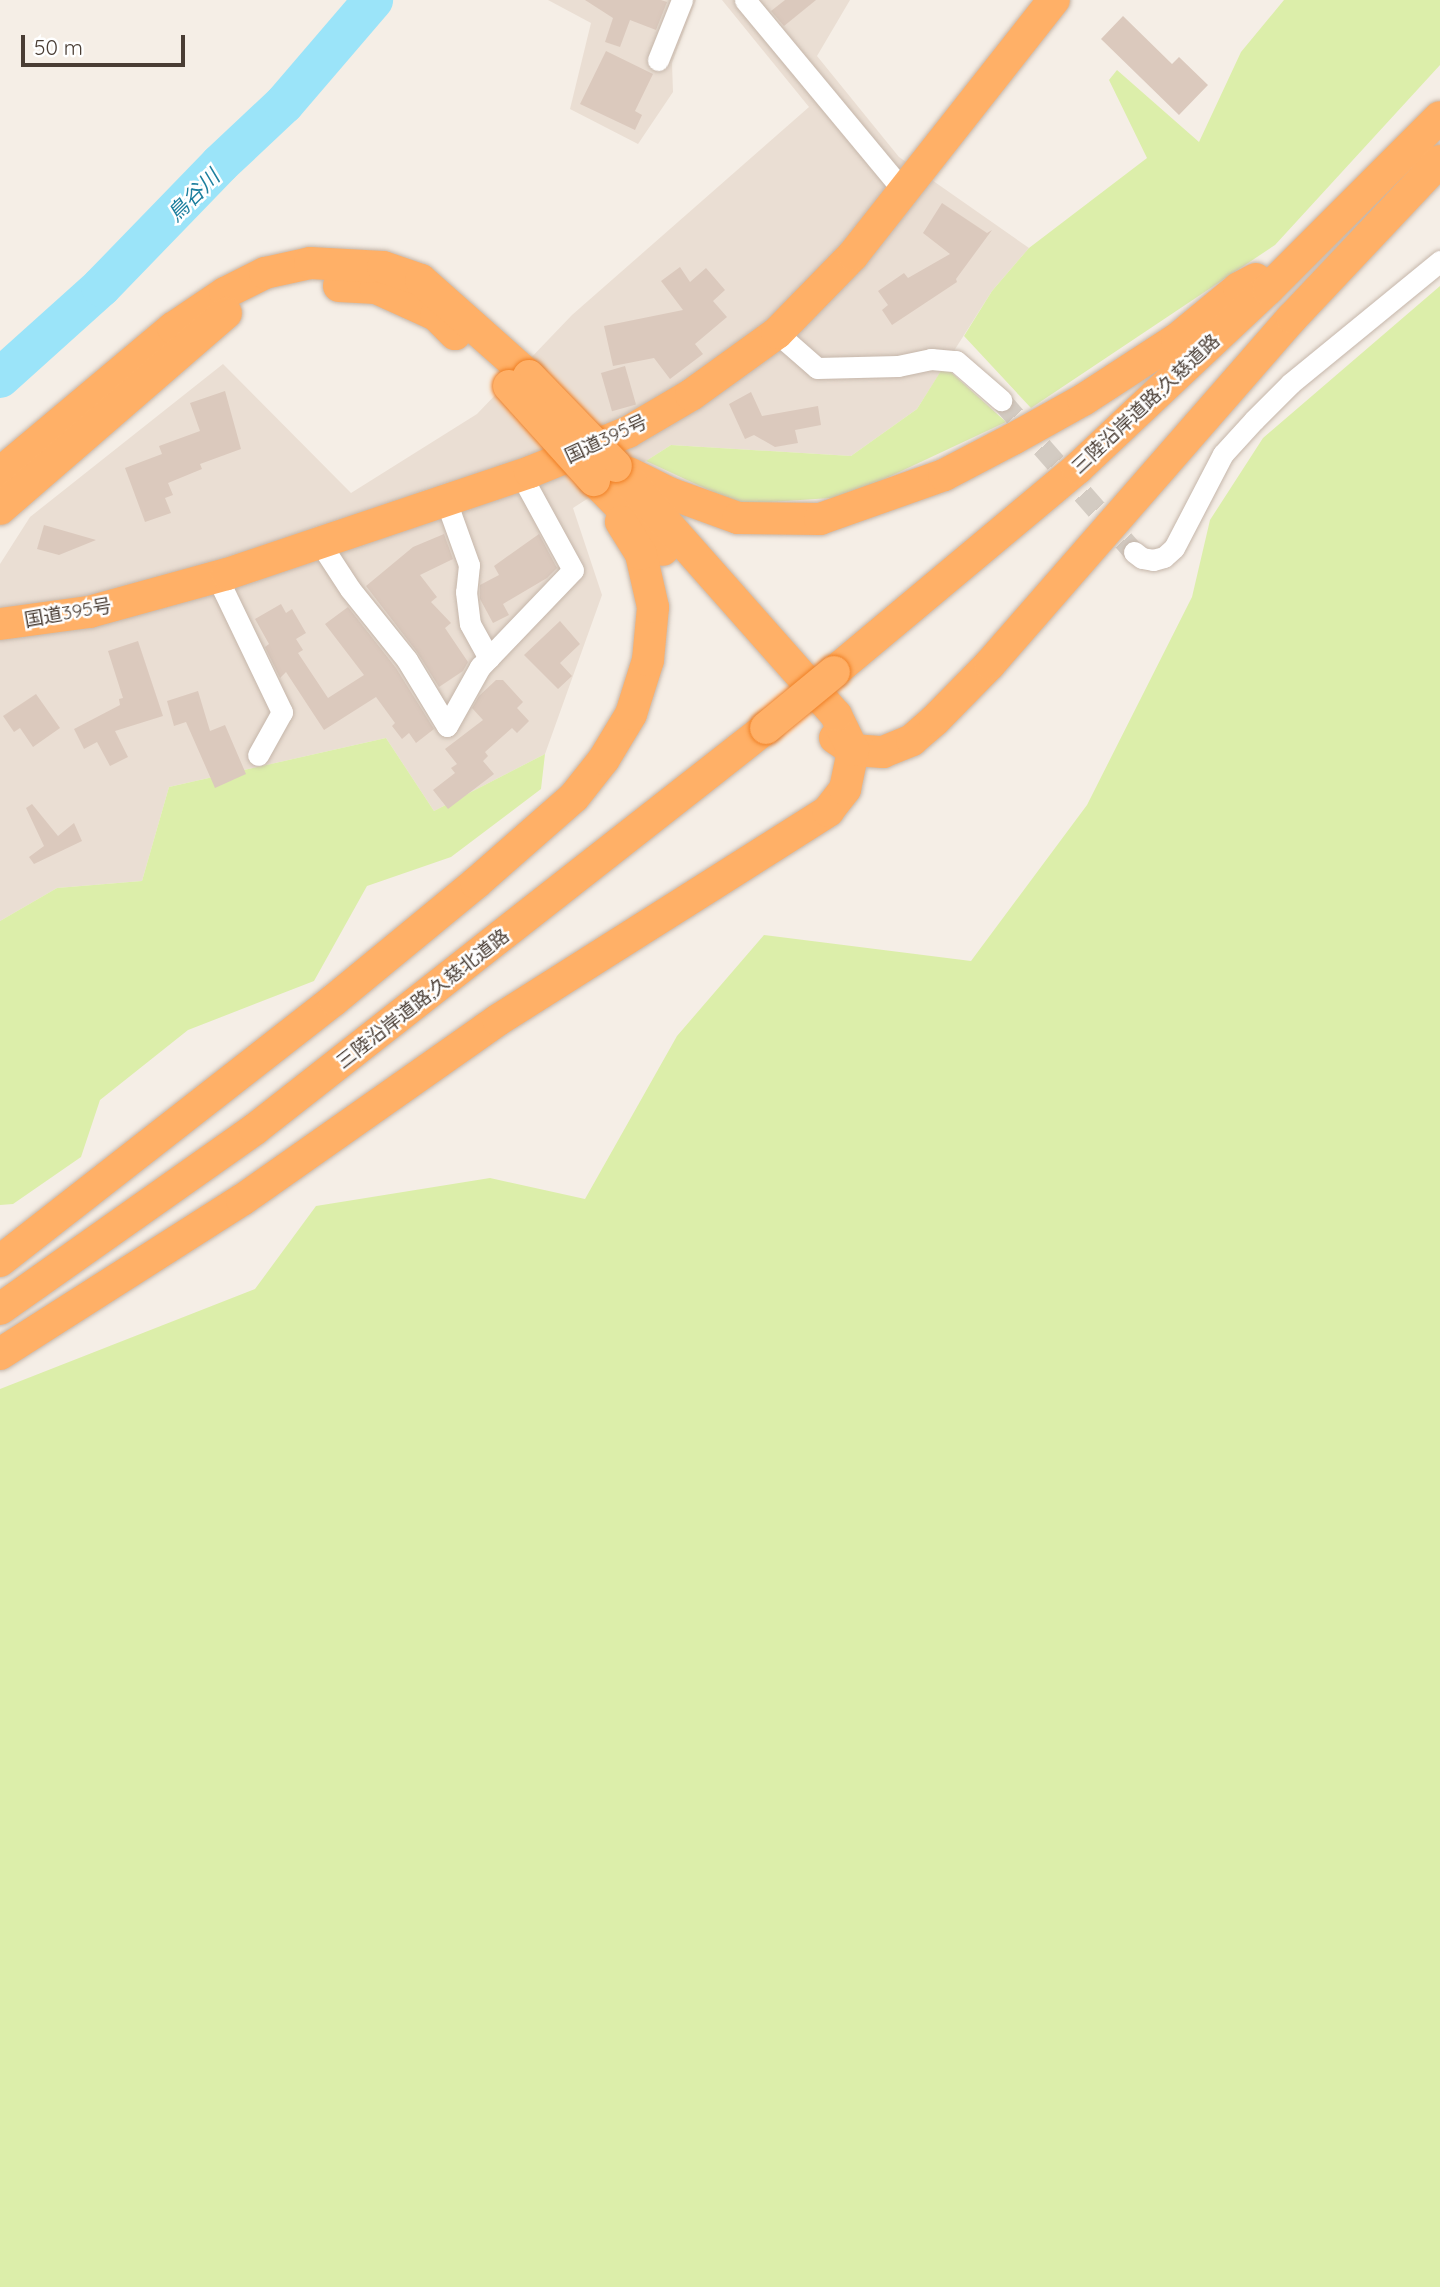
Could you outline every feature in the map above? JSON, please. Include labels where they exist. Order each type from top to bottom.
[{"type":"highway","name":"国道395号","points":[[0,624],[89,612],[217,577],[522,475],[628,432],[691,396],[777,333],[853,255],[1054,0]]},
{"type":"highway","name":"三陸沿岸道路;久慈道路","points":[[834,673],[1078,468],[1310,247],[1440,117]]},
{"type":"highway","points":[[853,750],[883,752],[912,740],[944,711],[990,664],[1292,318],[1440,161]]},
{"type":"highway","points":[[605,473],[738,518],[820,519],[944,475],[1083,400],[1177,339],[1239,288],[1310,247]]},
{"type":"highway","points":[[0,473],[173,328],[225,293],[265,273],[310,262],[383,267],[421,280],[836,715],[853,750],[845,789],[828,811],[498,1020],[242,1200],[0,1354]]},
{"type":"highway","points":[[0,509],[228,311],[264,295],[304,284],[376,288],[436,315],[519,381]]},
{"type":"highway","points":[[0,1261],[334,1000],[476,883],[574,797],[604,759],[631,714],[648,660],[653,607],[640,554],[605,473]]},
{"type":"highway","name":"三陸沿岸道路;久慈北道路","points":[[0,1310],[255,1129],[834,673]]},
{"type":"street","points":[[658,60],[682,0]]},
{"type":"street","points":[[745,0],[903,190]]},
{"type":"street","points":[[1134,552],[1142,558],[1153,560],[1164,557],[1174,548],[1223,454],[1254,420],[1291,383],[1440,261]]},
{"type":"street","points":[[777,333],[817,368],[898,366],[931,359],[956,361],[1001,400]]},
{"type":"street","points":[[320,543],[350,589],[407,660],[447,726],[480,667],[573,570],[522,475]]},
{"type":"street","points":[[446,501],[469,565],[466,592],[470,624],[489,658]]},
{"type":"street","points":[[217,577],[282,712],[258,755]]},
{"type":"shaded area","points":[[548,0],[696,0],[672,63],[673,92],[638,144],[570,109],[591,23]]},
{"type":"shaded area","points":[[722,0],[850,0],[817,56],[899,157],[1029,248],[992,291],[917,409],[851,456],[671,445],[573,508],[602,595],[545,754],[434,811],[386,738],[169,787],[142,881],[57,888],[0,921],[0,564],[30,517],[223,364],[351,493],[477,414],[572,315],[809,107]]},
{"type":"green space","points":[[1284,0],[1440,0],[1440,65],[1275,245],[1031,408],[964,336],[992,291],[1029,248],[1147,158],[1109,80],[1117,70],[1199,142],[1241,52]]},
{"type":"green space","points":[[1440,286],[1440,2287],[0,2287],[0,1389],[255,1289],[316,1206],[490,1178],[585,1199],[677,1036],[764,935],[971,961],[1087,805],[1192,597],[1210,520],[1263,438]]},
{"type":"green space","points":[[944,366],[1006,422],[846,497],[739,504],[646,461],[671,445],[851,456],[917,409]]},
{"type":"green space","points":[[386,738],[434,811],[545,754],[541,789],[451,857],[367,886],[314,981],[188,1030],[100,1100],[81,1157],[13,1204],[0,1205],[0,921],[57,888],[142,881],[169,787]]},
{"type":"building","points":[[585,0],[667,2],[656,30],[630,20],[620,47],[605,42],[613,18]]},
{"type":"building","points":[[785,0],[816,0],[784,26],[771,11]]},
{"type":"building","points":[[1123,16],[1172,64],[1179,57],[1208,85],[1179,115],[1101,39]]},
{"type":"building","points":[[606,51],[653,74],[635,111],[642,115],[635,130],[580,104]]},
{"type":"building","points":[[942,203],[987,233],[992,230],[956,279],[957,282],[892,325],[882,310],[888,305],[878,291],[904,273],[908,278],[950,254],[923,233]]},
{"type":"building","points":[[680,267],[690,282],[706,268],[725,290],[713,301],[727,317],[695,344],[703,354],[670,379],[654,358],[613,366],[604,326],[683,310],[661,281]]},
{"type":"building","points":[[625,366],[636,404],[612,411],[601,373]]},
{"type":"building","points":[[225,391],[241,449],[200,464],[202,469],[168,483],[173,495],[165,498],[171,513],[145,522],[125,468],[162,454],[159,446],[200,431],[190,403]]},
{"type":"building","points":[[751,392],[762,416],[818,406],[821,425],[795,430],[798,443],[775,447],[754,435],[745,439],[729,404]]},
{"type":"building","points":[[44,525],[96,540],[59,555],[37,549]]},
{"type":"building","points":[[444,534],[453,559],[420,575],[437,597],[431,602],[451,623],[445,628],[468,662],[463,671],[439,687],[417,652],[366,586],[413,547]]},
{"type":"building","points":[[539,534],[557,568],[547,578],[503,604],[509,615],[493,623],[480,599],[480,585],[499,575],[494,566]]},
{"type":"building","points":[[281,604],[286,613],[292,609],[306,633],[296,639],[303,650],[298,653],[328,698],[364,675],[325,624],[348,607],[396,668],[434,729],[416,743],[409,733],[402,739],[392,726],[395,723],[376,697],[324,730],[286,672],[280,678],[265,647],[269,644],[255,619]]},
{"type":"building","points":[[560,621],[580,644],[560,663],[572,676],[558,689],[524,655]]},
{"type":"building","points":[[138,641],[163,716],[115,731],[128,757],[110,766],[97,742],[84,749],[74,729],[120,705],[119,699],[123,698],[108,651]]},
{"type":"building","points":[[496,680],[503,680],[523,702],[517,708],[529,721],[517,733],[512,728],[485,752],[488,756],[483,761],[494,774],[448,809],[433,790],[455,773],[451,768],[457,764],[445,749],[483,720],[472,708],[479,696]]},
{"type":"building","points":[[198,691],[210,731],[225,725],[246,774],[215,788],[186,722],[174,726],[167,701]]},
{"type":"building","points":[[36,694],[60,728],[33,747],[20,728],[14,732],[3,716]]},
{"type":"building","points":[[32,804],[58,836],[74,823],[82,841],[34,864],[29,857],[44,846],[26,808]]},
{"type":"waterway","name":"鳥谷川","points":[[0,378],[101,287],[220,164],[284,104],[373,0]]},
{"type":"tunnel","points":[[1001,400],[1134,552]]}]
